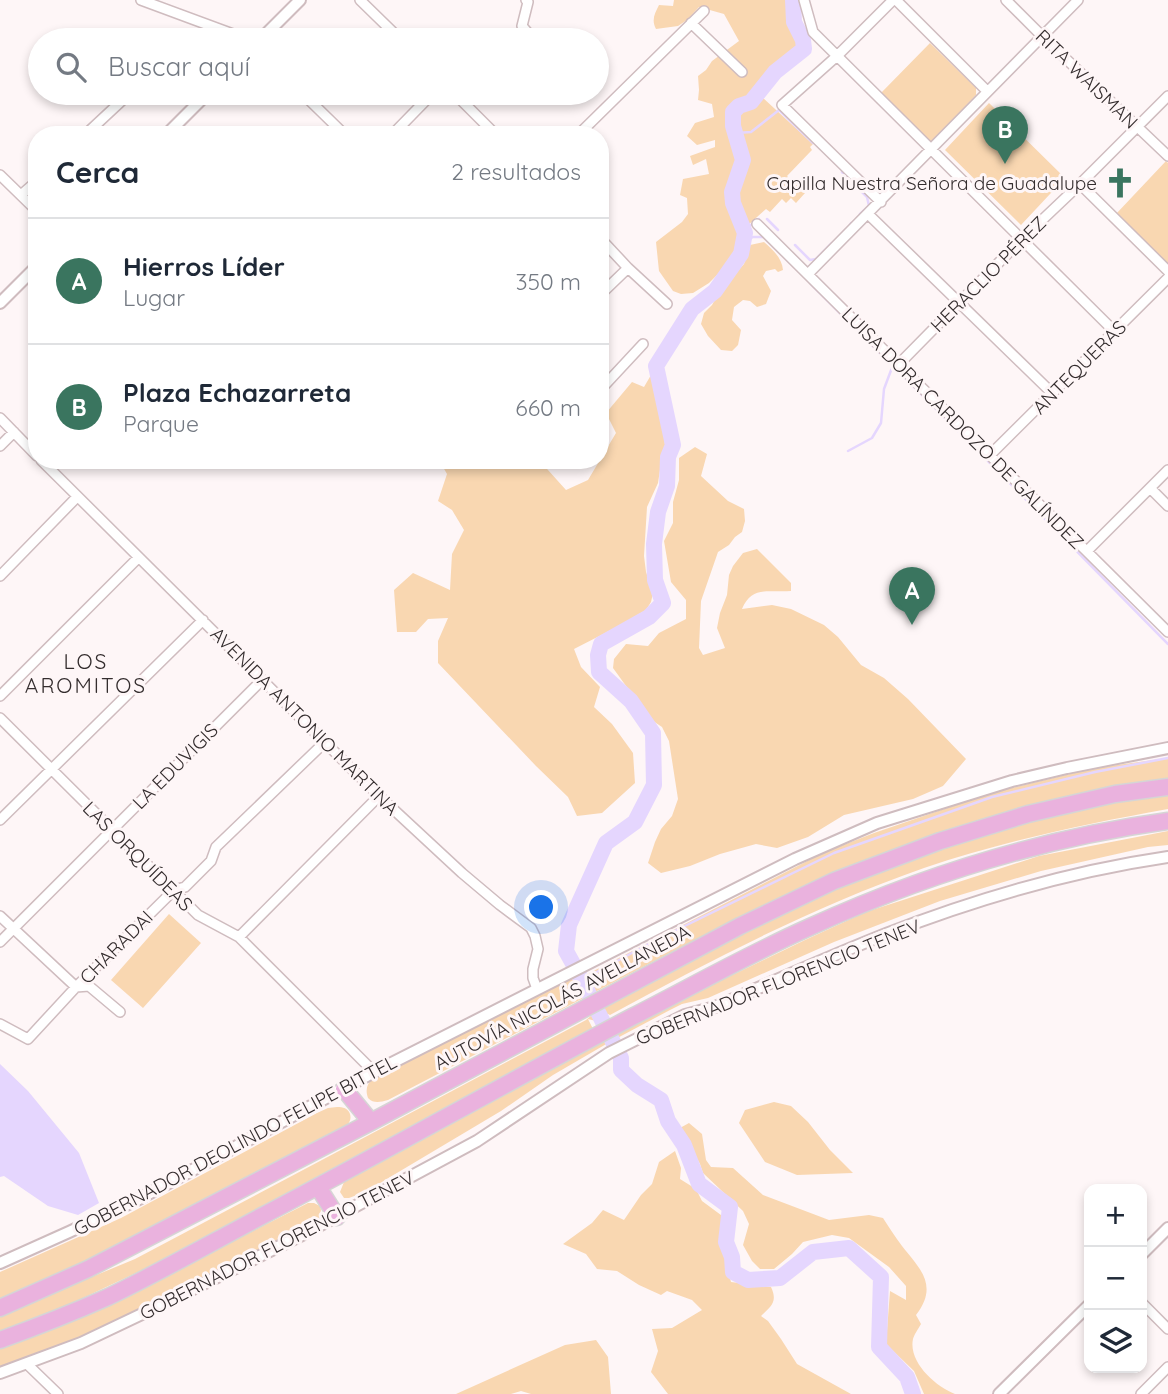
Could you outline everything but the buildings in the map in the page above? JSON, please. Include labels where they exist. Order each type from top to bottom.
[{"type":"highway","name":"AUTOVÍA NICOLÁS AVELLANEDA","points":[[0,1308],[88,1269],[749,921],[834,881],[940,841],[1038,811],[1115,794],[1168,787]]},
{"type":"highway","points":[[0,1340],[68,1314],[127,1287],[598,1035],[811,926],[924,881],[1030,848],[1111,830],[1168,821]]},
{"type":"highway","points":[[344,1089],[371,1122]]},
{"type":"highway","points":[[318,1186],[337,1217]]},
{"type":"street","points":[[141,0],[217,28]]},
{"type":"street","points":[[272,28],[300,0]]},
{"type":"street","points":[[360,0],[389,28]]},
{"type":"street","points":[[524,28],[528,2],[526,0]]},
{"type":"street","points":[[804,0],[813,32],[1115,332]]},
{"type":"street","points":[[881,202],[782,105],[895,0],[987,91]]},
{"type":"street","name":"RITA WAISMAN","points":[[1006,0],[1168,156]]},
{"type":"street","points":[[808,274],[1078,0]]},
{"type":"street","points":[[609,104],[704,11]]},
{"type":"street","points":[[691,23],[743,72]]},
{"type":"street","name":"HERACLIO PÉREZ","points":[[899,364],[1168,96]]},
{"type":"street","points":[[95,126],[117,105]]},
{"type":"street","points":[[175,126],[196,105]]},
{"type":"street","points":[[314,105],[336,126]]},
{"type":"street","points":[[401,126],[421,105]]},
{"type":"street","points":[[466,105],[487,126]]},
{"type":"street","points":[[587,126],[608,105]]},
{"type":"street","points":[[0,175],[28,202]]},
{"type":"street","points":[[1080,184],[1168,271]]},
{"type":"street","points":[[21,195],[28,189]]},
{"type":"street","points":[[868,214],[1052,393]]},
{"type":"street","name":"LUISA DORA CARDOZO DE GALÍNDEZ","points":[[757,224],[1168,632]]},
{"type":"street","points":[[609,248],[667,304]]},
{"type":"street","points":[[609,287],[628,268]]},
{"type":"street","points":[[0,303],[28,275]]},
{"type":"street","name":"ANTEQUERAS","points":[[990,455],[1168,278]]},
{"type":"street","points":[[609,381],[643,344]]},
{"type":"street","points":[[0,418],[28,447]]},
{"type":"street","points":[[0,446],[14,432]]},
{"type":"street","name":"AVENIDA ANTONIO MARTINA","points":[[50,469],[379,796],[462,873],[531,929],[538,949],[533,978],[537,989]]},
{"type":"street","points":[[1087,551],[1168,470]]},
{"type":"street","points":[[1150,488],[1168,506]]},
{"type":"street","points":[[0,576],[77,498]]},
{"type":"street","points":[[0,696],[138,558]]},
{"type":"street","points":[[0,820],[203,620]]},
{"type":"street","name":"LA EDUVIGIS","points":[[0,942],[262,680]]},
{"type":"street","name":"LAS ORQUÍDEAS","points":[[0,718],[198,915],[239,937],[374,1072]]},
{"type":"street","name":"CHARADAI","points":[[0,1024],[28,1039],[76,987],[174,890],[185,887],[211,861],[216,847],[324,742]]},
{"type":"street","name":"GOBERNADOR DEOLINDO FELIPE BITTEL","points":[[0,1262],[137,1200],[374,1072],[784,864],[877,823],[1012,781],[1168,748]]},
{"type":"street","points":[[239,937],[379,796]]},
{"type":"street","name":"GOBERNADOR FLORENCIO TENEV","points":[[0,1373],[81,1343],[337,1217],[477,1141],[609,1053],[685,1015],[715,1007],[887,934],[992,897],[1091,872],[1168,858]]},
{"type":"street","points":[[0,916],[76,987],[89,986],[120,1012]]},
{"type":"street","points":[[1147,1249],[1168,1228]]},
{"type":"street","points":[[1147,1308],[1168,1329]]},
{"type":"street","points":[[999,1394],[1084,1310]]},
{"type":"street","points":[[27,1364],[58,1394]]},
{"type":"street","points":[[1141,1394],[1168,1367]]},
{"type":"shaded area","points":[[674,0],[786,0],[789,20],[802,48],[770,73],[749,101],[739,104],[730,113],[739,164],[730,191],[728,209],[736,221],[741,238],[725,267],[709,283],[693,293],[681,294],[673,291],[659,271],[656,242],[688,214],[687,198],[680,195],[683,179],[709,174],[706,159],[693,165],[690,156],[715,147],[715,140],[697,145],[687,136],[695,123],[714,117],[712,104],[698,100],[698,76],[712,61],[739,41],[724,14],[699,7],[678,26],[656,29],[654,20],[659,5],[673,6]]},
{"type":"shaded area","points":[[930,43],[976,88],[976,95],[933,141],[927,141],[880,94]]},
{"type":"shaded area","points":[[762,97],[813,144],[810,147],[812,150],[787,176],[805,193],[796,203],[791,198],[786,203],[782,199],[770,212],[766,209],[747,226],[739,209],[737,188],[747,159],[736,112]]},
{"type":"shaded area","points":[[989,103],[1065,178],[1021,225],[945,150]]},
{"type":"shaded area","points":[[1166,161],[1168,163],[1168,266],[1116,214]]},
{"type":"shaded area","points":[[764,242],[779,258],[783,270],[766,271],[763,276],[771,291],[766,304],[757,307],[750,301],[743,300],[734,307],[732,320],[741,330],[738,345],[732,351],[721,350],[701,324],[704,313],[744,264],[750,245]]},
{"type":"shaded area","points":[[651,375],[660,402],[666,450],[660,457],[658,483],[647,507],[644,556],[653,593],[651,602],[646,610],[574,649],[581,667],[600,687],[594,707],[612,724],[633,753],[635,783],[602,813],[577,816],[568,797],[438,663],[438,641],[448,618],[428,619],[416,632],[397,632],[394,590],[413,573],[450,590],[452,554],[464,530],[452,510],[438,501],[447,474],[444,469],[547,469],[566,490],[588,480],[595,469],[609,469],[609,445],[616,433],[609,419],[609,409],[632,382],[644,387]]},
{"type":"shaded area","points":[[695,447],[707,454],[701,476],[728,501],[744,509],[745,521],[742,532],[718,552],[701,601],[699,648],[703,655],[725,648],[717,628],[727,595],[729,575],[743,553],[757,549],[791,583],[791,591],[756,593],[746,601],[742,609],[772,605],[791,609],[824,625],[838,637],[861,665],[884,678],[908,699],[966,759],[943,786],[913,799],[844,815],[808,837],[777,848],[756,844],[661,873],[648,863],[661,829],[672,816],[678,799],[669,741],[662,727],[650,719],[613,668],[614,659],[626,644],[648,646],[659,633],[686,619],[686,600],[671,582],[664,541],[673,523],[679,458]]},
{"type":"shaded area","points":[[1168,758],[1168,779],[1092,791],[1021,807],[859,862],[733,920],[388,1100],[375,1102],[368,1098],[367,1087],[373,1078],[570,977],[574,981],[823,853],[991,793],[1095,768]]},
{"type":"shaded area","points":[[1168,793],[1168,809],[1045,834],[954,858],[883,883],[803,917],[725,954],[610,1015],[596,1021],[588,1019],[593,1029],[157,1263],[64,1307],[0,1333],[0,1315],[135,1259],[586,1020],[604,1005],[602,1001],[812,898],[919,855],[1022,822],[1085,807]]},
{"type":"shaded area","points":[[1168,831],[1168,845],[1041,871],[940,901],[834,942],[708,998],[682,1004],[553,1075],[501,1111],[365,1192],[344,1198],[340,1192],[349,1178],[619,1033],[619,1030],[866,912],[1039,856]]},
{"type":"shaded area","points":[[169,914],[201,943],[143,1008],[111,980]]},
{"type":"shaded area","points":[[0,1064],[28,1091],[79,1153],[99,1203],[78,1215],[48,1206],[4,1176],[0,1177]]},
{"type":"shaded area","points":[[774,1102],[791,1106],[853,1173],[797,1175],[765,1162],[739,1123],[745,1110]]},
{"type":"shaded area","points":[[337,1107],[347,1109],[350,1114],[349,1123],[338,1132],[136,1239],[0,1302],[0,1272],[121,1218],[317,1113]]},
{"type":"shaded area","points":[[689,1123],[702,1134],[706,1160],[711,1167],[733,1168],[763,1195],[829,1220],[869,1215],[883,1218],[920,1270],[926,1286],[923,1304],[916,1315],[921,1324],[913,1339],[915,1356],[932,1380],[955,1394],[924,1394],[914,1371],[886,1344],[890,1291],[906,1300],[906,1286],[889,1267],[849,1238],[832,1235],[803,1242],[774,1269],[760,1269],[752,1261],[743,1245],[749,1224],[743,1211],[703,1173],[680,1128]]},
{"type":"shaded area","points":[[675,1151],[681,1168],[680,1179],[696,1189],[702,1201],[725,1218],[720,1240],[731,1282],[771,1287],[774,1300],[761,1316],[768,1321],[797,1364],[851,1394],[668,1394],[651,1372],[658,1351],[652,1329],[672,1328],[702,1310],[692,1300],[667,1291],[661,1295],[617,1271],[597,1269],[586,1254],[563,1244],[592,1223],[603,1210],[624,1220],[652,1184],[659,1162]]},
{"type":"shaded area","points":[[308,1203],[320,1206],[319,1218],[300,1231],[121,1319],[49,1350],[0,1367],[0,1348],[100,1309]]},
{"type":"shaded area","points":[[596,1340],[608,1357],[611,1394],[531,1394],[521,1391],[511,1394],[456,1394],[565,1345]]},
{"type":"waterway","points":[[793,0],[794,22],[803,40],[804,49],[775,72],[751,102],[739,106],[733,112],[733,126],[743,160],[732,192],[733,203],[745,233],[741,254],[715,291],[692,309],[656,366],[673,445],[668,457],[667,486],[658,512],[654,544],[655,580],[663,603],[649,617],[601,644],[598,655],[599,672],[631,701],[653,733],[654,785],[635,822],[606,843],[569,925],[566,951],[621,1058],[621,1070],[637,1085],[661,1100],[668,1121],[684,1145],[699,1184],[730,1207],[726,1242],[732,1257],[733,1272],[748,1280],[780,1278],[813,1252],[849,1248],[881,1277],[879,1347],[907,1377],[913,1394]]},
{"type":"waterway","points":[[736,133],[751,132],[779,110],[813,143]]},
{"type":"waterway","points":[[842,172],[867,197],[869,206],[860,214]]},
{"type":"waterway","points":[[744,230],[759,219]]},
{"type":"waterway","points":[[767,219],[778,230]]},
{"type":"waterway","points":[[835,241],[846,229]]},
{"type":"waterway","points":[[744,242],[753,237],[764,237]]},
{"type":"waterway","points":[[795,245],[810,260],[816,259],[832,243]]},
{"type":"waterway","points":[[811,284],[1168,644]]},
{"type":"waterway","points":[[848,451],[872,438],[881,423],[884,389],[893,365]]},
{"type":"waterway","points":[[582,980],[654,941],[834,853],[992,797],[1095,772],[1168,758]]},
{"type":"place","name":"Plaza Echazarreta","points":[[1005,164]]},
{"type":"place","name":"Capilla Nuestra Señora de Guadalupe","points":[[1120,183]]},
{"type":"place","name":"Hierros Líder","points":[[912,625]]},
{"type":"district","name":"LOS AROMITOS","points":[[86,673]]}]
